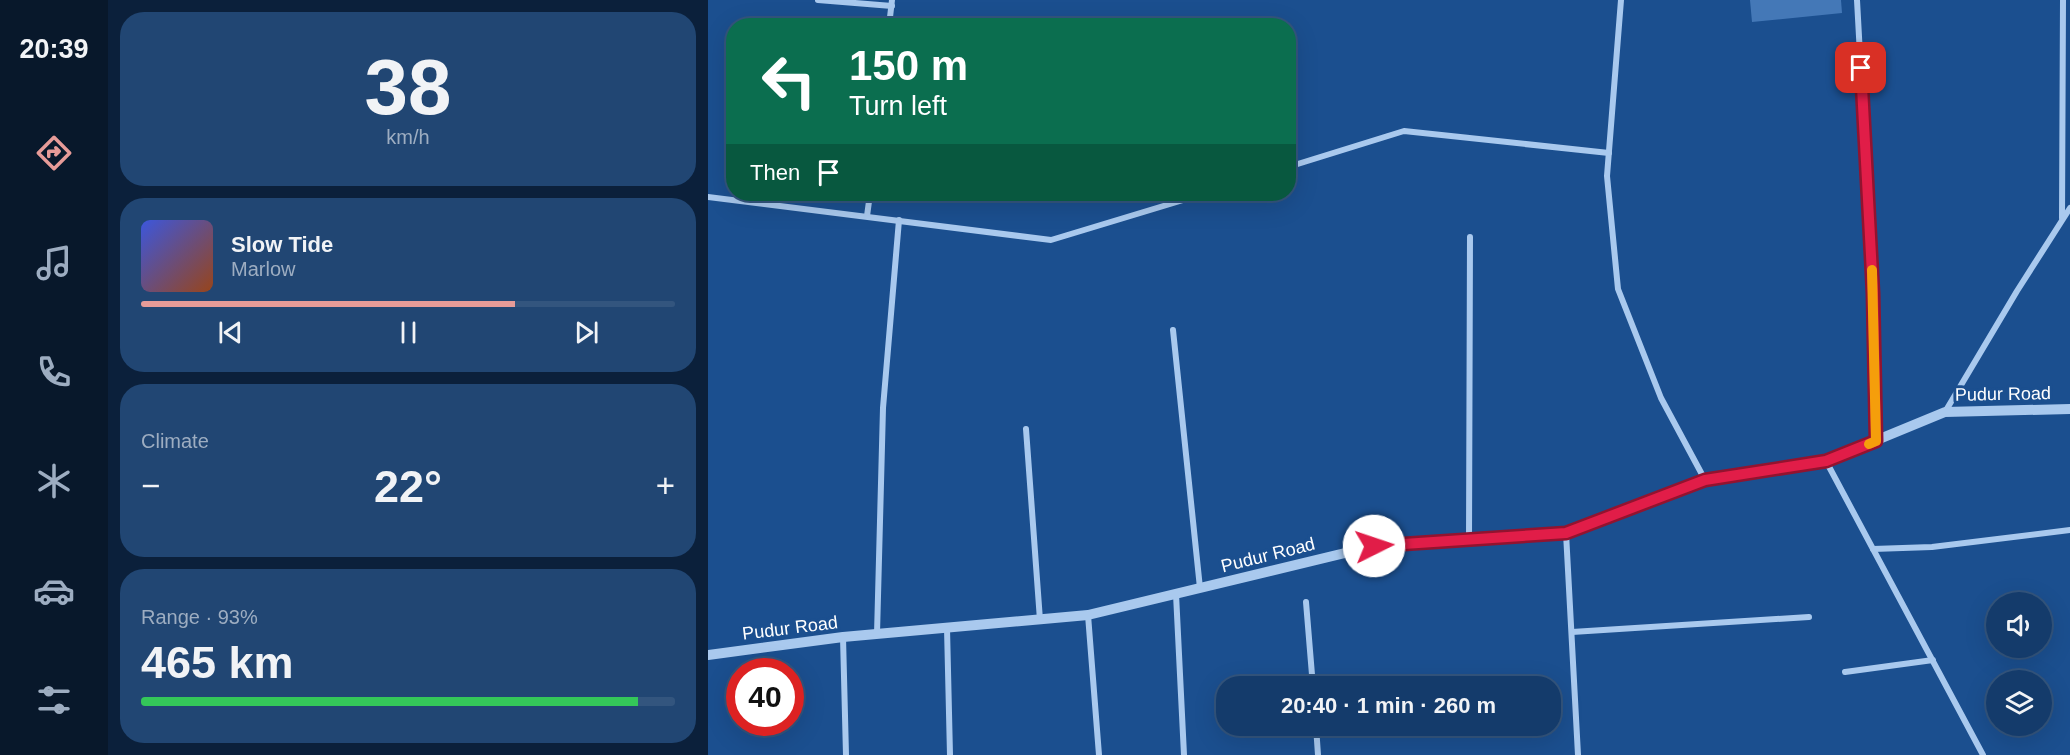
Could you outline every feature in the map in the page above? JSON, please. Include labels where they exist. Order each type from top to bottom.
[{"type":"street","points":[[818,0],[892,3],[891,18]]},
{"type":"street","points":[[1621,0],[1607,176],[1618,289],[1661,398],[1705,480]]},
{"type":"street","points":[[1857,0],[1873,293],[1876,441]]},
{"type":"street","points":[[2062,0],[2062,219]]},
{"type":"street","points":[[1296,165],[1404,131],[1609,153]]},
{"type":"street","points":[[708,197],[726,199]]},
{"type":"street","points":[[741,201],[1051,240],[1180,201]]},
{"type":"street","points":[[867,216],[869,201]]},
{"type":"street","points":[[1946,412],[2070,208]]},
{"type":"street","points":[[877,634],[883,408],[899,220]]},
{"type":"street","points":[[1469,540],[1470,237]]},
{"type":"street","points":[[1173,330],[1200,588]]},
{"type":"street","name":"Pudur Road","points":[[708,655],[843,637],[1088,615],[1374,546],[1566,533],[1705,480],[1826,461],[1946,412],[2070,409]]},
{"type":"street","points":[[1026,429],[1040,620]]},
{"type":"street","points":[[1826,461],[1983,755]]},
{"type":"street","points":[[1873,549],[1932,547],[2070,530]]},
{"type":"street","points":[[1566,533],[1578,755]]},
{"type":"street","points":[[1176,594],[1184,755]]},
{"type":"street","points":[[1306,602],[1312,676]]},
{"type":"street","points":[[1088,615],[1099,755]]},
{"type":"street","points":[[1572,632],[1809,617]]},
{"type":"street","points":[[947,628],[950,755]]},
{"type":"street","points":[[843,637],[846,755]]},
{"type":"street","points":[[1845,672],[1933,660]]},
{"type":"street","points":[[1317,736],[1318,755]]},
{"type":"building","points":[[1750,0],[1841,0],[1842,13],[1752,22]]},
{"type":"slow traffic","points":[[1869,444],[1876,441],[1872,270]]},
{"type":"route","points":[[1374,546],[1566,533],[1705,480],[1826,461],[1876,441],[1873,293],[1861,68]]}]
